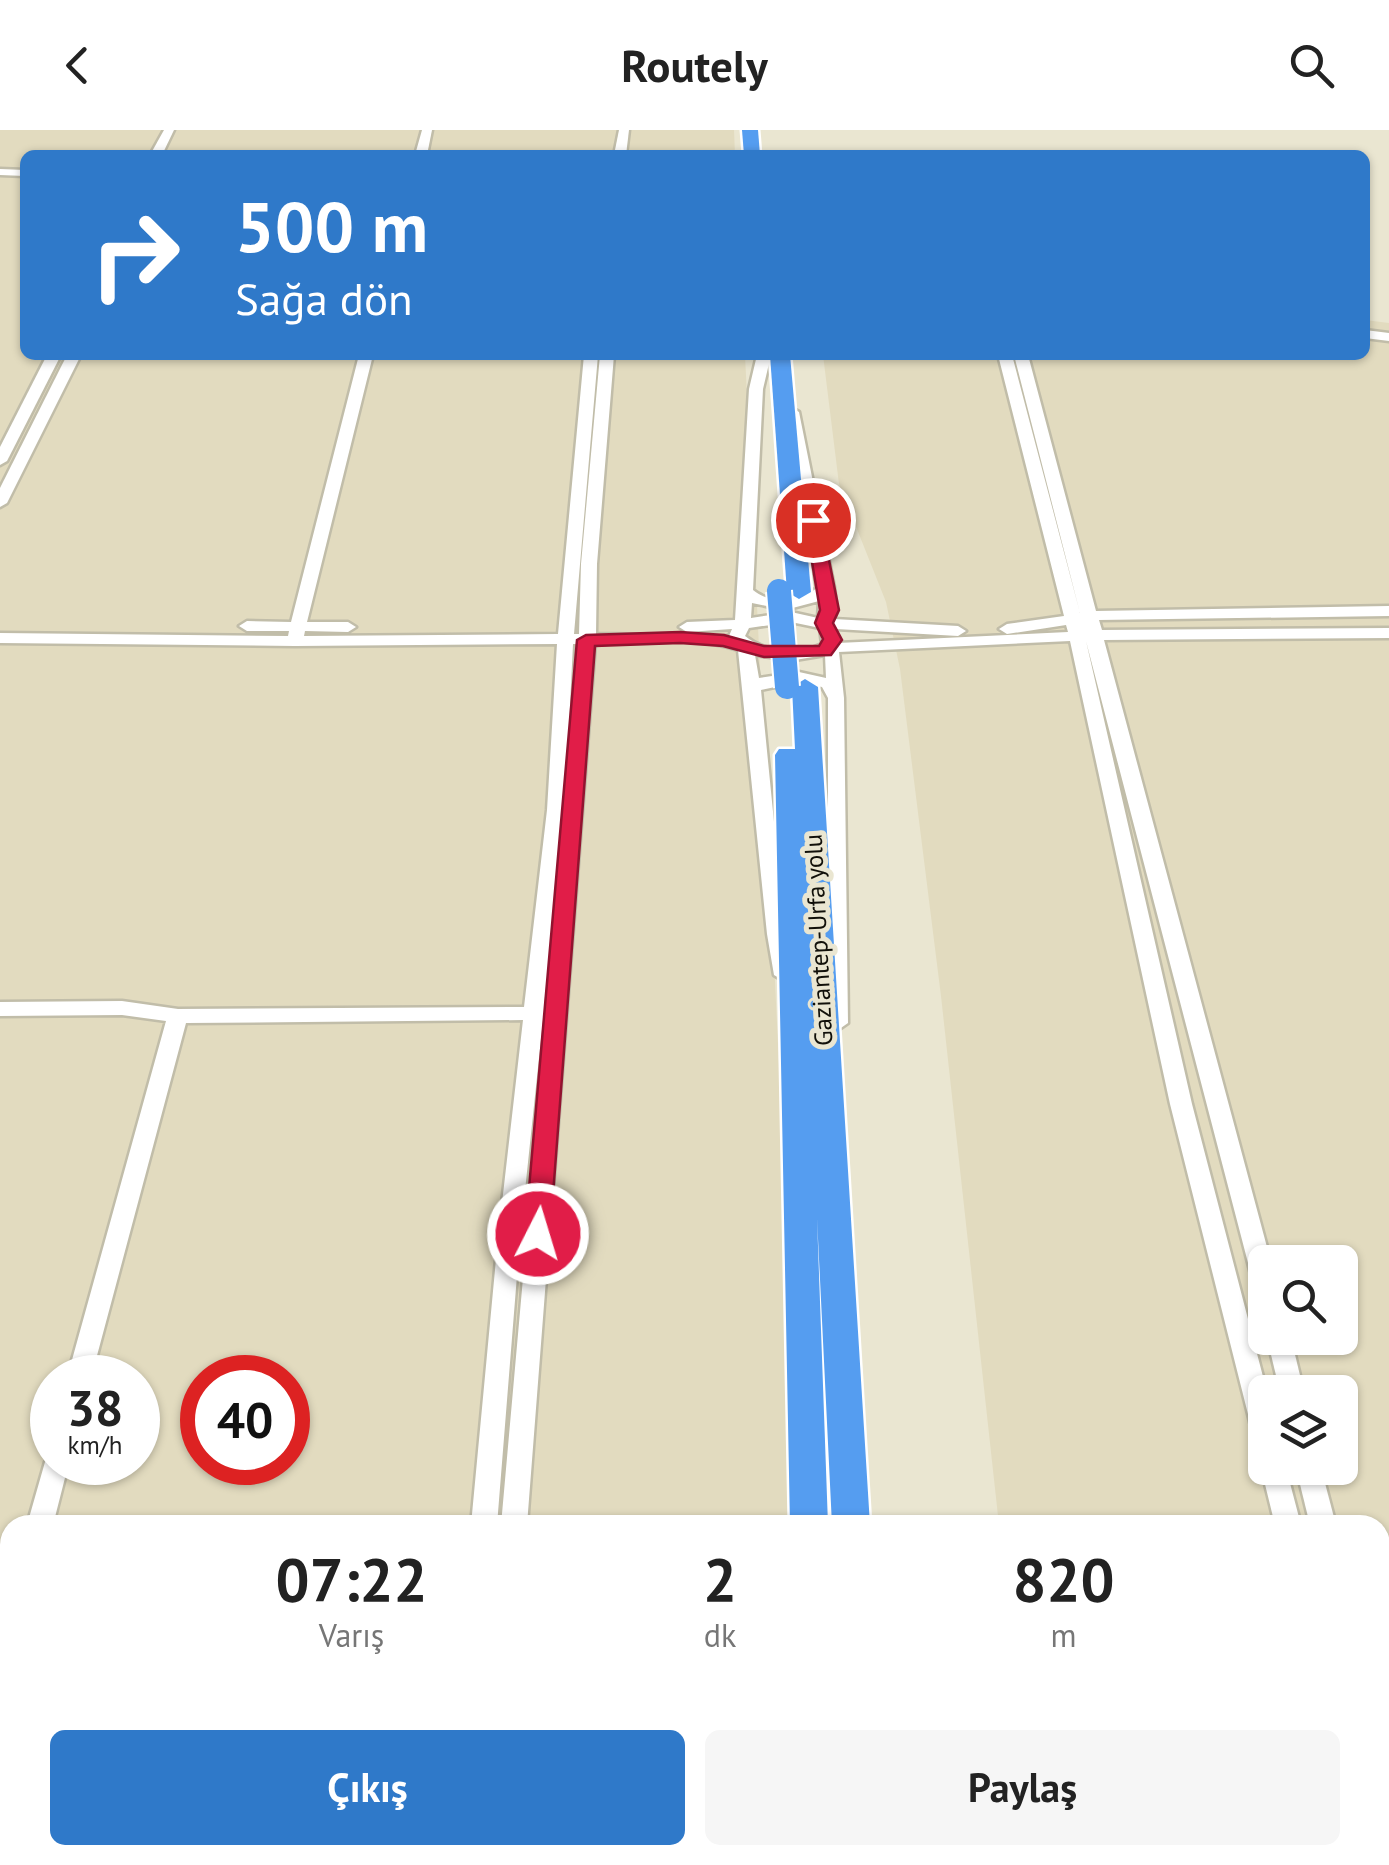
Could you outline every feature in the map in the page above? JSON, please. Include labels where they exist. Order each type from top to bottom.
[{"type":"highway","name":"Gaziantep-Urfa yolu","points":[[765,360],[789,591],[830,1152],[849,1515]]},
{"type":"highway","name":"Gaziantep-Urfa yolu","points":[[780,360],[789,591]]},
{"type":"highway","name":"Gaziantep-Urfa yolu","points":[[796,687],[796,1029],[809,1515]]},
{"type":"street","points":[[0,461],[51,360]]},
{"type":"street","points":[[0,503],[72,360]]},
{"type":"street","points":[[296,634],[365,360]]},
{"type":"street","points":[[576,636],[590,360]]},
{"type":"street","points":[[515,1515],[556,810],[606,360]]},
{"type":"street","points":[[763,360],[756,389],[744,624],[737,636],[746,646],[767,877],[796,1029]]},
{"type":"street","points":[[1006,360],[1255,1245]]},
{"type":"street","points":[[1023,360],[1181,1104],[1250,1375]]},
{"type":"street","points":[[783,394],[797,434],[826,587],[830,610],[824,623],[832,640],[828,648]]},
{"type":"street","points":[[0,422],[41,422]]},
{"type":"street","points":[[744,590],[749,598],[760,602],[785,604],[814,599],[826,587]]},
{"type":"street","points":[[0,626],[680,638],[724,640],[789,654],[1083,628],[1114,613],[1389,611]]},
{"type":"street","points":[[576,636],[791,617],[824,623],[970,632],[1083,628],[1389,632]]},
{"type":"street","points":[[0,638],[296,634]]},
{"type":"street","points":[[828,648],[833,656],[836,698],[834,912],[839,1052],[830,1152]]},
{"type":"street","points":[[752,690],[758,682],[800,677],[830,684],[836,698]]},
{"type":"street","points":[[0,1009],[122,1008],[178,1016],[546,1013]]},
{"type":"street","points":[[485,1515],[509,1238],[546,1013]]},
{"type":"street","points":[[85,1355],[178,1016]]},
{"type":"street","points":[[43,1515],[51,1485]]},
{"type":"street","points":[[1278,1485],[1286,1515]]},
{"type":"street","points":[[1313,1485],[1321,1515]]},
{"type":"shaded area","points":[[0,130],[734,130],[735,150],[20,150],[20,360],[745,360],[801,1515],[0,1515]]},
{"type":"shaded area","points":[[1370,321],[1389,323],[1389,1515],[998,1515],[941,996],[900,669],[886,602],[839,484],[824,360],[1370,360]]},
{"type":"route","points":[[538,1234],[586,640],[724,640],[764,652],[824,651],[832,640],[824,623],[830,610],[813,520]]}]
